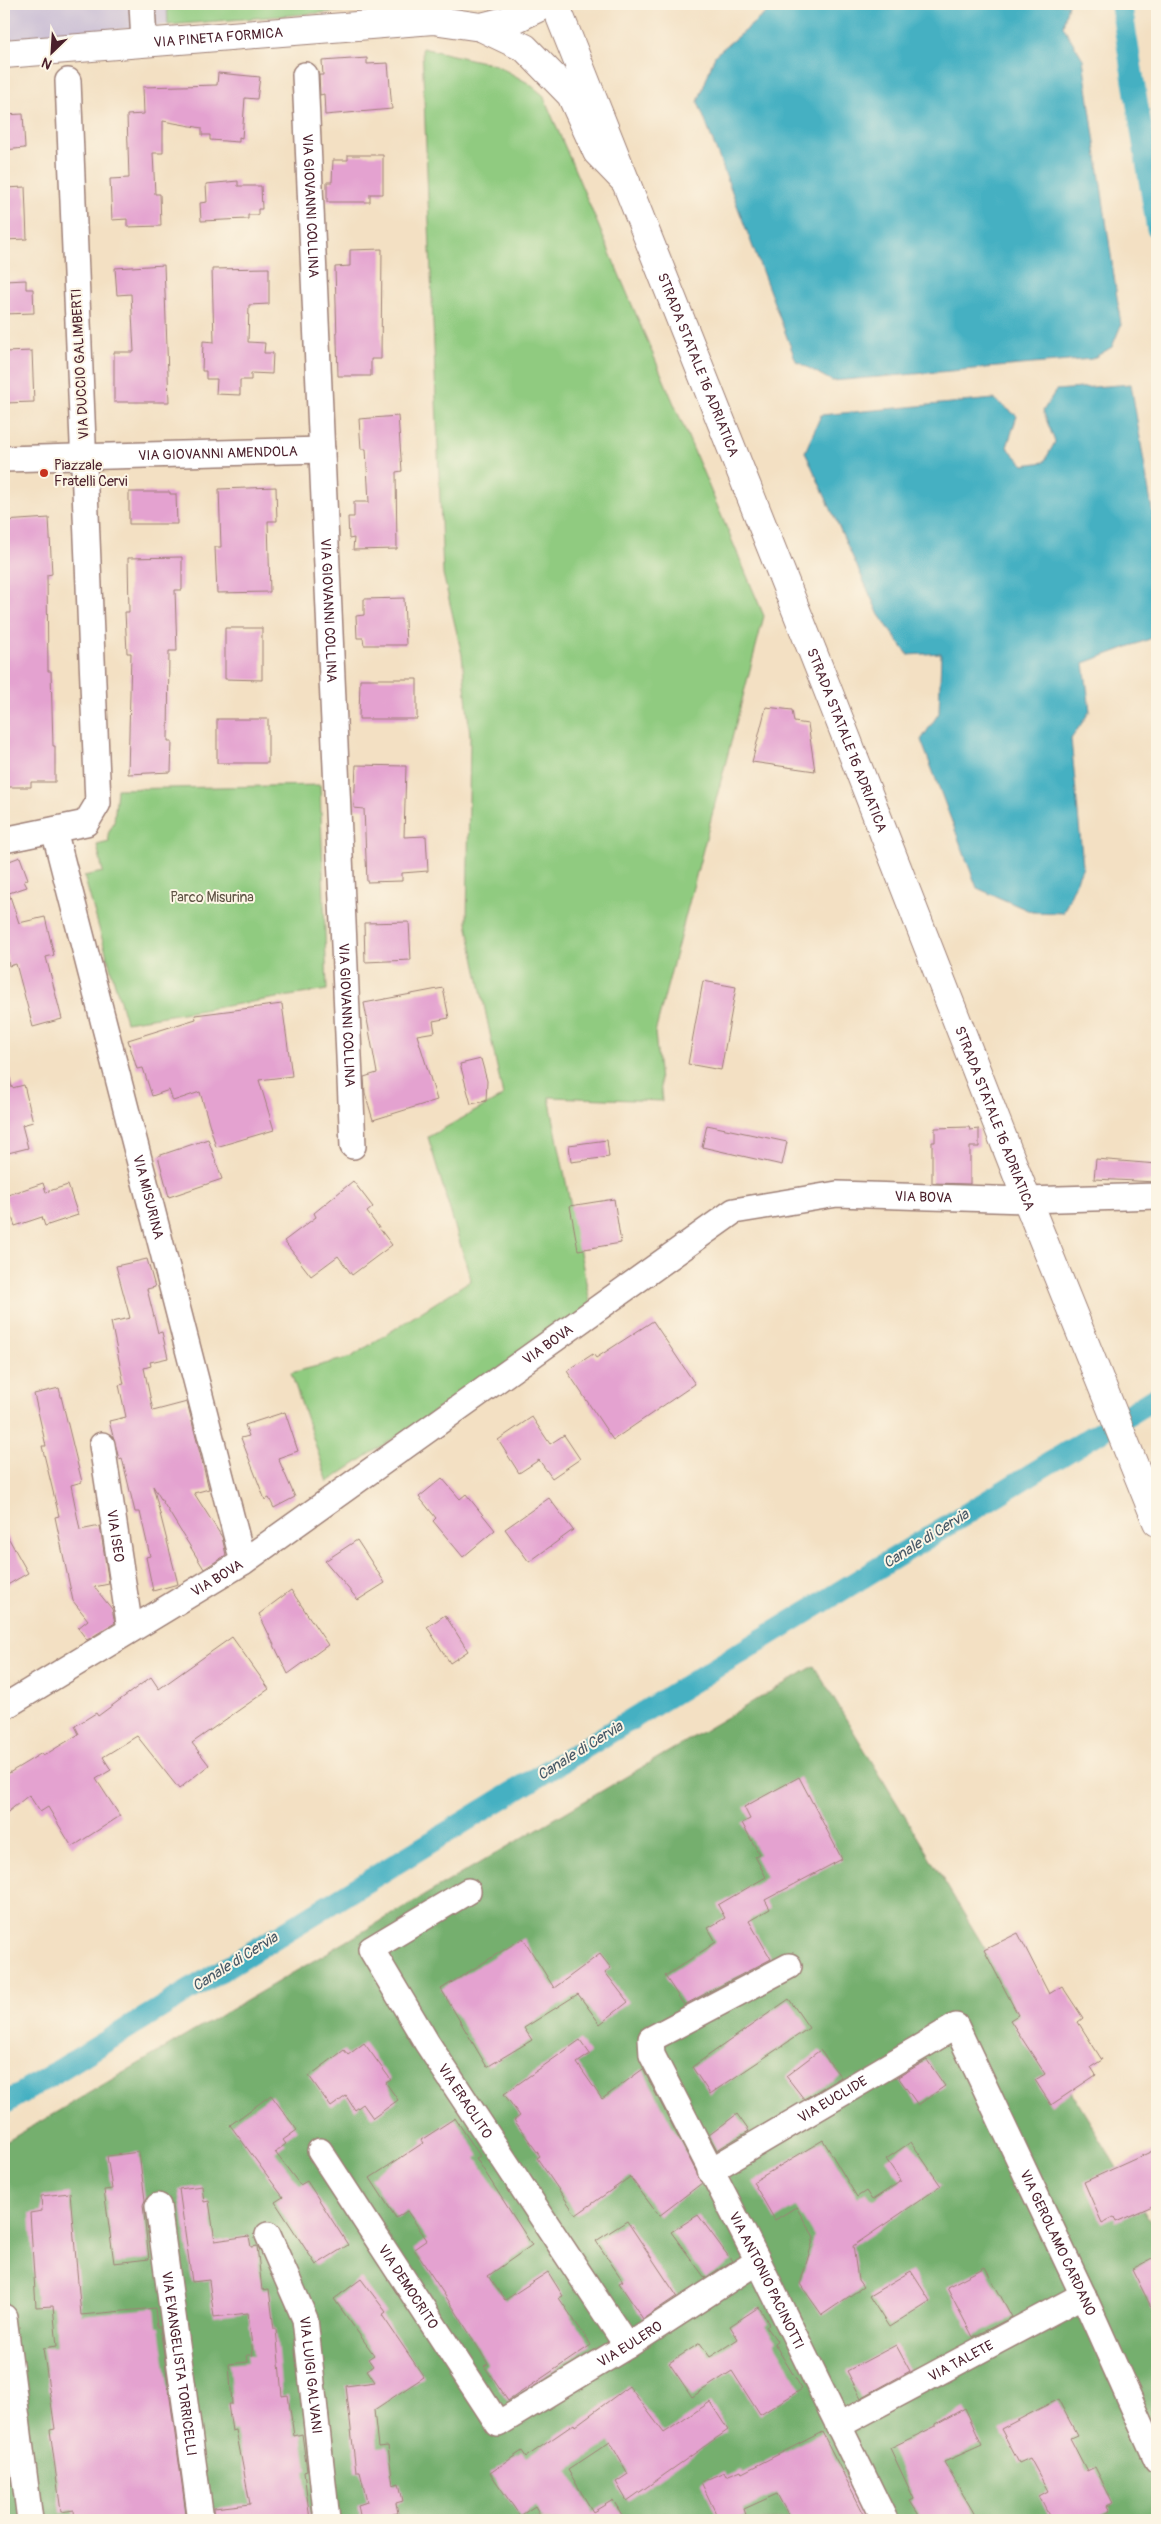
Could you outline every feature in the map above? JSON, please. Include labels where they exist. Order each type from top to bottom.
[{"type":"main road","name":"VIA PINETA FORMICA","points":[[433,20],[466,4]]},
{"type":"main road","name":"VIA PINETA FORMICA","points":[[481,27],[517,18],[546,4]]},
{"type":"main road","name":"STRADA STATALE 16 ADRIATICA","points":[[555,4],[1157,1522]]},
{"type":"main road","name":"VIA PINETA FORMICA","points":[[4,54],[433,20],[481,27],[524,48],[571,95],[597,152],[626,182]]},
{"type":"street","points":[[142,4],[144,43]]},
{"type":"street","name":"VIA GIOVANNI COLLINA","points":[[305,75],[353,1146]]},
{"type":"street","name":"VIA DUCCIO GALIMBERTI","points":[[54,830],[86,823],[98,803],[68,81]]},
{"type":"street","name":"VIA GIOVANNI AMENDOLA","points":[[84,456],[322,450]]},
{"type":"street","points":[[4,459],[84,456]]},
{"type":"street","points":[[4,840],[54,830]]},
{"type":"street","name":"VIA MISURINA","points":[[54,830],[243,1562]]},
{"type":"street","name":"VIA BOVA","points":[[4,1706],[243,1562],[734,1211],[837,1194],[1028,1200],[1157,1196]]},
{"type":"street","name":"VIA ISEO","points":[[102,1445],[130,1629]]},
{"type":"street","name":"VIA ERACLITO","points":[[468,1892],[371,1949],[427,2043],[627,2346]]},
{"type":"street","name":"VIA ANTONIO PACINOTTI","points":[[789,1966],[651,2039],[652,2055],[710,2171],[758,2261],[885,2520]]},
{"type":"street","name":"VIA EUCLIDE","points":[[710,2171],[956,2026]]},
{"type":"street","name":"VIA GEROLAMO CARDANO","points":[[956,2026],[1083,2295],[1157,2460]]},
{"type":"street","name":"VIA DEMOCRITO","points":[[320,2151],[498,2424]]},
{"type":"street","name":"VIA EVANGELISTA TORRICELLI","points":[[158,2206],[201,2520]]},
{"type":"street","name":"VIA LUIGI GALVANI","points":[[268,2235],[305,2319],[327,2520]]},
{"type":"street","name":"VIA EULERO","points":[[498,2424],[627,2346],[758,2261]]},
{"type":"street","name":"VIA TALETE","points":[[838,2426],[1083,2295]]},
{"type":"street","points":[[4,2317],[30,2520]]},
{"type":"shaded area","points":[[4,4],[167,4],[168,25],[4,40]]},
{"type":"green space","points":[[167,4],[434,4],[168,25]]},
{"type":"green space","points":[[422,48],[496,65],[528,83],[543,95],[764,616],[655,1033],[662,1101],[549,1097],[591,1307],[328,1482],[291,1373],[351,1357],[471,1280],[428,1137],[503,1096],[467,923],[470,736],[462,655],[443,574]]},
{"type":"green space","name":"Parco Misurina","points":[[320,785],[327,990],[126,1022],[84,876],[103,872],[97,845],[109,842],[108,834],[114,822],[117,789]]},
{"type":"green space","points":[[814,1666],[1157,2233],[1157,2520],[4,2520],[4,2143]]},
{"type":"water","points":[[792,4],[1068,4],[1063,26],[1083,59],[1121,325],[1112,347],[1092,359],[832,381],[796,361],[698,102],[715,55],[772,8]]},
{"type":"water","points":[[1131,384],[1157,540],[1157,625],[1150,639],[1084,663],[1090,711],[1071,739],[1083,866],[1063,913],[1032,912],[977,888],[921,740],[939,713],[941,653],[908,655],[879,615],[805,452],[821,415],[994,399],[1017,416],[1007,447],[1024,465],[1044,462],[1055,442],[1043,411],[1056,390]]},
{"type":"building","points":[[367,58],[367,64],[388,63],[392,109],[325,115],[324,94],[320,95],[319,75],[323,75],[322,61]]},
{"type":"building","points":[[218,73],[260,77],[257,99],[245,98],[242,138],[239,137],[239,142],[210,140],[210,135],[202,135],[202,128],[163,121],[163,153],[153,153],[155,194],[160,194],[161,226],[127,227],[127,219],[112,220],[110,179],[129,178],[127,115],[144,114],[143,87],[217,85]]},
{"type":"building","points":[[23,114],[25,148],[4,150],[4,115]]},
{"type":"building","points":[[348,155],[383,155],[383,194],[370,194],[370,202],[327,202],[327,182],[332,182],[333,160],[348,160]]},
{"type":"building","points":[[238,181],[238,186],[261,186],[262,209],[258,209],[258,215],[248,215],[248,219],[201,221],[200,203],[207,202],[206,184]]},
{"type":"building","points":[[25,187],[27,239],[4,240],[4,188]]},
{"type":"building","points":[[382,249],[381,359],[371,359],[371,376],[338,376],[335,267],[350,266],[350,250]]},
{"type":"building","points":[[164,265],[169,402],[114,402],[114,352],[134,352],[131,294],[117,295],[115,268]]},
{"type":"building","points":[[269,268],[269,304],[249,305],[248,342],[265,343],[264,353],[273,353],[272,374],[251,373],[251,380],[240,380],[240,395],[216,394],[217,379],[206,379],[206,371],[202,371],[203,341],[214,342],[212,269]]},
{"type":"building","points":[[26,280],[26,289],[33,289],[34,313],[4,314],[4,281]]},
{"type":"building","points":[[32,351],[34,402],[5,403],[4,352]]},
{"type":"building","points":[[398,416],[402,471],[396,472],[397,549],[353,550],[354,538],[349,539],[348,517],[354,517],[354,502],[369,502],[366,449],[361,449],[359,419]]},
{"type":"building","points":[[276,487],[277,521],[268,521],[270,592],[217,593],[215,547],[221,547],[219,489]]},
{"type":"building","points":[[129,492],[170,492],[170,494],[176,494],[177,524],[129,524]]},
{"type":"building","points":[[49,518],[52,574],[47,575],[48,671],[51,671],[55,782],[31,782],[31,787],[4,787],[4,745],[7,745],[4,521]]},
{"type":"building","points":[[182,557],[182,590],[175,590],[177,651],[169,651],[168,741],[172,741],[171,772],[128,774],[131,653],[127,653],[125,612],[129,612],[128,558]]},
{"type":"building","points":[[404,598],[406,645],[364,645],[363,638],[357,638],[356,616],[364,615],[364,599]]},
{"type":"building","points":[[225,628],[262,628],[262,680],[225,679]]},
{"type":"building","points":[[360,679],[417,679],[417,719],[359,719]]},
{"type":"building","points":[[766,707],[792,710],[794,722],[808,724],[815,771],[752,762]]},
{"type":"building","points":[[217,719],[268,719],[268,763],[217,763]]},
{"type":"building","points":[[356,765],[406,766],[404,837],[426,836],[428,871],[402,873],[402,881],[367,882],[364,809],[354,808]]},
{"type":"building","points":[[20,857],[28,879],[24,881],[27,887],[9,893],[19,923],[45,917],[54,955],[46,957],[62,1019],[33,1027],[16,964],[9,966],[4,944],[4,863]]},
{"type":"building","points":[[409,922],[411,960],[365,962],[364,923]]},
{"type":"building","points":[[703,981],[736,987],[721,1070],[688,1064]]},
{"type":"building","points":[[443,988],[449,1018],[433,1021],[435,1032],[417,1035],[437,1100],[373,1120],[365,1093],[364,1077],[377,1073],[364,1003]]},
{"type":"building","points":[[282,1004],[292,1076],[259,1080],[274,1130],[216,1147],[200,1092],[173,1101],[169,1090],[152,1096],[143,1068],[137,1069],[128,1040],[196,1019],[195,1015]]},
{"type":"building","points":[[481,1059],[487,1081],[486,1101],[471,1104],[460,1064]]},
{"type":"building","points":[[10,1078],[12,1088],[24,1085],[33,1122],[22,1125],[28,1148],[4,1154],[4,1079]]},
{"type":"building","points":[[707,1125],[787,1142],[782,1165],[702,1147]]},
{"type":"building","points":[[969,1127],[970,1130],[979,1129],[979,1147],[970,1147],[970,1184],[932,1183],[932,1142],[935,1142],[935,1128]]},
{"type":"building","points":[[208,1139],[222,1179],[169,1197],[158,1156]]},
{"type":"building","points":[[607,1140],[609,1157],[571,1162],[569,1145]]},
{"type":"building","points":[[1096,1159],[1157,1164],[1157,1182],[1094,1179]]},
{"type":"building","points":[[353,1181],[373,1207],[367,1212],[392,1245],[352,1275],[338,1256],[311,1276],[284,1241],[316,1217],[314,1213]]},
{"type":"building","points":[[43,1183],[46,1192],[68,1185],[78,1215],[45,1226],[42,1217],[15,1226],[5,1196]]},
{"type":"building","points":[[614,1199],[621,1243],[578,1250],[570,1206]]},
{"type":"building","points":[[147,1259],[155,1287],[147,1289],[158,1333],[162,1332],[168,1358],[150,1362],[151,1366],[144,1368],[153,1411],[187,1402],[209,1489],[194,1493],[222,1537],[226,1555],[204,1569],[153,1486],[178,1584],[153,1591],[146,1557],[150,1556],[140,1512],[135,1512],[122,1458],[119,1459],[109,1421],[126,1417],[119,1385],[124,1384],[111,1322],[130,1318],[116,1266]]},
{"type":"building","points":[[653,1321],[695,1384],[613,1440],[567,1371],[593,1354],[596,1358]]},
{"type":"building","points":[[59,1388],[82,1482],[71,1485],[80,1530],[100,1526],[109,1584],[94,1587],[112,1609],[115,1623],[87,1640],[78,1628],[88,1620],[73,1601],[55,1517],[59,1516],[42,1446],[46,1446],[34,1394]]},
{"type":"building","points":[[285,1412],[298,1451],[278,1458],[295,1497],[274,1508],[269,1498],[265,1500],[241,1438],[249,1436],[245,1425]]},
{"type":"building","points":[[532,1417],[550,1444],[564,1435],[580,1459],[552,1478],[539,1460],[519,1473],[498,1440]]},
{"type":"building","points":[[442,1478],[460,1499],[466,1494],[495,1530],[463,1557],[433,1521],[436,1518],[419,1497]]},
{"type":"building","points":[[549,1498],[573,1530],[529,1562],[505,1529]]},
{"type":"building","points":[[4,1530],[28,1573],[4,1587]]},
{"type":"building","points":[[357,1540],[385,1583],[358,1600],[325,1561]]},
{"type":"building","points":[[291,1590],[328,1645],[288,1674],[259,1614]]},
{"type":"building","points":[[445,1615],[468,1651],[450,1663],[427,1627]]},
{"type":"building","points":[[232,1637],[269,1689],[192,1743],[209,1765],[179,1789],[137,1736],[103,1757],[111,1770],[96,1779],[120,1816],[72,1847],[48,1807],[40,1812],[29,1795],[4,1815],[4,1776],[42,1753],[43,1756],[79,1734],[75,1726],[96,1713],[98,1716],[151,1677],[159,1689]]},
{"type":"building","points":[[799,1777],[842,1859],[765,1900],[770,1909],[749,1921],[771,1959],[684,2005],[665,1976],[716,1942],[708,1928],[725,1918],[718,1905],[766,1877],[755,1856],[759,1854],[742,1823],[750,1819],[744,1807]]},
{"type":"building","points":[[1018,1933],[1049,1994],[1062,1986],[1083,2018],[1078,2022],[1102,2060],[1091,2067],[1096,2075],[1051,2105],[1035,2080],[1045,2074],[1010,2020],[1018,2015],[984,1950]]},
{"type":"building","points":[[523,1938],[554,1988],[600,1954],[611,1968],[605,1972],[628,2002],[600,2024],[578,1994],[524,2028],[532,2040],[487,2067],[441,1989]]},
{"type":"building","points":[[789,1999],[809,2028],[710,2094],[692,2067]]},
{"type":"building","points":[[580,2040],[590,2054],[577,2063],[602,2099],[643,2069],[702,2183],[659,2216],[630,2177],[576,2215],[537,2158],[540,2156],[514,2120],[520,2116],[504,2094]]},
{"type":"building","points":[[364,2043],[391,2080],[386,2083],[398,2100],[373,2118],[363,2104],[355,2110],[346,2096],[331,2107],[309,2076],[344,2050],[348,2055]]},
{"type":"building","points":[[820,2050],[841,2077],[804,2099],[786,2076]]},
{"type":"building","points":[[927,2060],[945,2086],[918,2105],[898,2077]]},
{"type":"building","points":[[271,2095],[297,2130],[283,2140],[286,2144],[275,2152],[300,2185],[307,2181],[348,2245],[316,2265],[275,2202],[283,2197],[230,2125]]},
{"type":"building","points":[[737,2114],[749,2131],[717,2150],[709,2135]]},
{"type":"building","points":[[455,2118],[480,2156],[476,2158],[532,2245],[488,2276],[505,2300],[548,2272],[563,2296],[559,2298],[591,2345],[508,2401],[484,2366],[488,2364],[458,2315],[414,2249],[427,2240],[407,2211],[396,2218],[370,2178],[423,2143],[421,2140]]},
{"type":"building","points":[[823,2140],[857,2197],[866,2191],[872,2200],[901,2181],[886,2159],[911,2142],[941,2186],[853,2246],[858,2280],[863,2287],[822,2315],[800,2284],[814,2237],[796,2207],[775,2220],[753,2182]]},
{"type":"building","points":[[1157,2149],[1157,2204],[1116,2222],[1114,2217],[1102,2223],[1084,2182]]},
{"type":"building","points":[[139,2152],[145,2200],[143,2205],[149,2259],[114,2263],[104,2190],[112,2189],[107,2156]]},
{"type":"building","points":[[202,2186],[204,2202],[209,2201],[215,2241],[249,2236],[251,2247],[257,2246],[262,2290],[269,2289],[274,2329],[276,2329],[282,2396],[288,2395],[294,2436],[302,2434],[307,2471],[304,2472],[310,2520],[215,2520],[214,2508],[250,2504],[236,2430],[232,2431],[228,2404],[232,2404],[229,2364],[248,2362],[247,2355],[253,2355],[248,2313],[214,2317],[209,2280],[192,2282],[179,2189]]},
{"type":"building","points":[[70,2193],[81,2315],[155,2308],[157,2327],[160,2327],[187,2520],[75,2520],[74,2510],[61,2512],[50,2430],[55,2429],[43,2348],[57,2346],[53,2306],[36,2307],[30,2213],[42,2211],[41,2196]]},
{"type":"building","points":[[698,2215],[732,2261],[705,2278],[671,2232]]},
{"type":"building","points":[[627,2221],[677,2296],[643,2319],[619,2283],[623,2281],[596,2241]]},
{"type":"building","points":[[1157,2256],[1157,2319],[1132,2269]]},
{"type":"building","points":[[985,2267],[1012,2317],[973,2337],[947,2287]]},
{"type":"building","points":[[911,2271],[930,2301],[889,2327],[869,2296]]},
{"type":"building","points":[[361,2279],[386,2312],[382,2315],[424,2377],[374,2410],[378,2447],[388,2446],[393,2485],[399,2483],[403,2501],[396,2503],[398,2513],[368,2520],[361,2520],[358,2505],[367,2502],[360,2472],[356,2472],[346,2386],[375,2382],[367,2370],[373,2366],[368,2359],[374,2355],[334,2299]]},
{"type":"building","points":[[759,2307],[769,2324],[766,2326],[777,2341],[774,2343],[802,2389],[760,2415],[732,2371],[692,2397],[669,2363],[700,2343],[710,2357],[738,2339],[730,2326]]},
{"type":"building","points":[[896,2345],[910,2371],[861,2398],[847,2371]]},
{"type":"building","points":[[629,2386],[664,2433],[710,2402],[728,2430],[627,2501],[616,2482],[628,2474],[610,2442],[568,2470],[593,2512],[613,2500],[625,2520],[543,2520],[535,2506],[520,2516],[490,2473],[522,2451],[526,2457],[574,2424],[575,2426]]},
{"type":"building","points":[[1058,2399],[1077,2435],[1070,2438],[1087,2471],[1095,2467],[1113,2503],[1107,2506],[1110,2511],[1092,2520],[1051,2520],[1039,2496],[1048,2491],[1030,2458],[1019,2463],[1001,2429]]},
{"type":"building","points":[[965,2408],[982,2445],[944,2462],[978,2520],[922,2520],[910,2501],[914,2499],[890,2448],[936,2426],[936,2424]]},
{"type":"building","points":[[822,2432],[867,2520],[791,2520],[777,2494],[744,2509],[746,2515],[735,2520],[719,2520],[701,2482],[724,2472],[726,2476],[741,2470],[742,2473]]},
{"type":"waterway","points":[[1121,4],[1157,227]]},
{"type":"waterway","name":"Canale di Cervia","points":[[4,2104],[1157,1397]]},
{"type":"place","name":"Piazzale Fratelli Cervi","points":[[44,473]]}]
